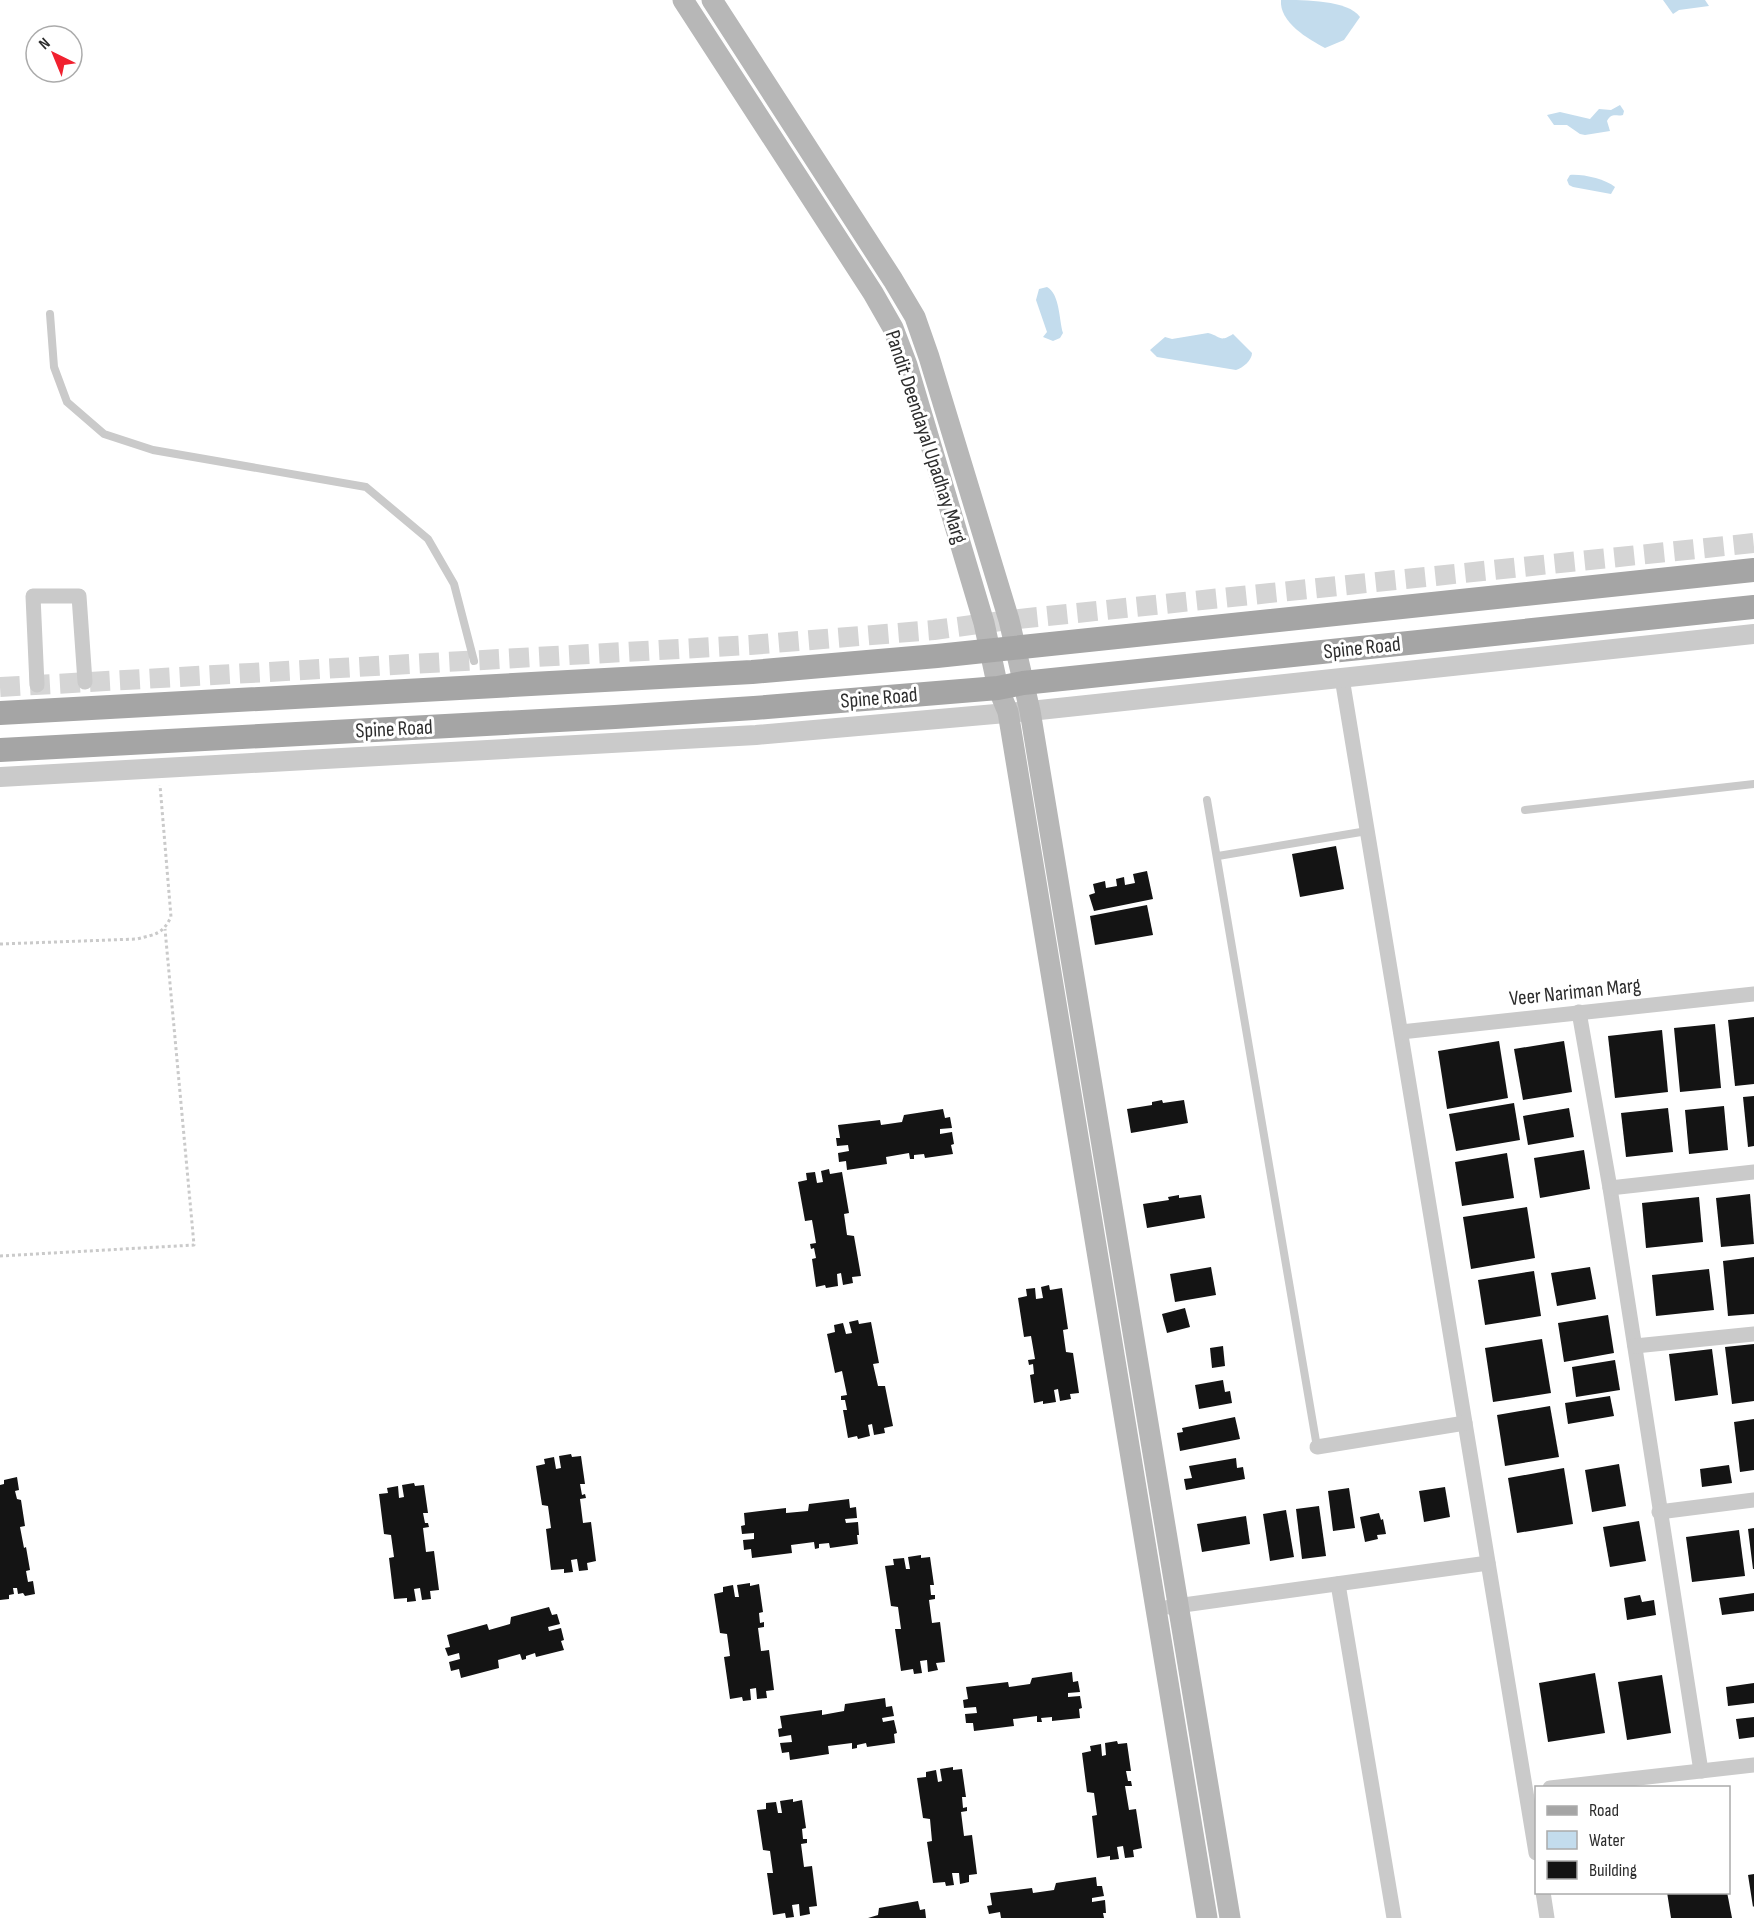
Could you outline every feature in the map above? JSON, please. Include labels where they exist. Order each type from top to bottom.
[{"type":"main road","name":"Pandit Deendayal Upadhay Marg","points":[[683,0],[873,293],[893,328],[907,364],[991,650],[998,688],[1008,712],[1206,1918]]},
{"type":"main road","name":"Pandit Deendayal Upadhay Marg","points":[[712,0],[915,317],[930,357],[1010,620],[1030,711],[1230,1918]]},
{"type":"main road","name":"Spine Road","points":[[0,713],[729,673],[1015,648],[1754,570]]},
{"type":"main road","name":"Spine Road","points":[[0,750],[650,715],[998,688],[1754,607]]},
{"type":"street","points":[[37,685],[33,596],[79,596],[85,682]]},
{"type":"street","name":"Spine Road","points":[[0,777],[756,735],[1030,711],[1754,634]]},
{"type":"street","points":[[1342,678],[1488,1563],[1531,1790],[1535,1840]]},
{"type":"street","name":"Veer Nariman Marg","points":[[1401,1032],[1754,994]]},
{"type":"street","points":[[1579,1012],[1610,1188],[1701,1771]]},
{"type":"street","points":[[1610,1188],[1754,1172]]},
{"type":"street","points":[[1635,1346],[1754,1334]]},
{"type":"street","points":[[1317,1447],[1465,1423]]},
{"type":"street","points":[[1659,1512],[1754,1500]]},
{"type":"street","points":[[1154,1609],[1488,1563]]},
{"type":"street","points":[[1338,1584],[1394,1918]]},
{"type":"street","points":[[1568,1786],[1754,1765]]},
{"type":"street","points":[[1543,1894],[1547,1918]]},
{"type":"lane","points":[[50,314],[54,367],[67,402],[104,434],[153,450],[366,487],[428,539],[454,584],[474,661]]},
{"type":"lane","points":[[1525,810],[1754,784]]},
{"type":"lane","points":[[1207,800],[1317,1447]]},
{"type":"lane","points":[[1218,856],[1368,831]]},
{"type":"path","points":[[0,944],[137,939],[157,934],[165,929],[171,917],[159,768]]},
{"type":"path","points":[[0,1256],[194,1245],[165,929]]},
{"type":"water","points":[[1281,0],[1336,4],[1354,11],[1360,17],[1344,40],[1325,48],[1296,29],[1285,16]]},
{"type":"water","points":[[1663,0],[1705,0],[1709,6],[1679,10],[1673,14]]},
{"type":"water","points":[[1620,105],[1624,111],[1623,115],[1612,116],[1607,121],[1610,131],[1585,135],[1567,125],[1554,125],[1547,115],[1560,112],[1590,119],[1599,109],[1611,110]]},
{"type":"water","points":[[1570,175],[1594,178],[1615,187],[1611,194],[1573,187],[1567,180]]},
{"type":"water","points":[[1047,287],[1057,301],[1063,333],[1060,338],[1053,341],[1043,337],[1047,332],[1036,300],[1039,289]]},
{"type":"water","points":[[1208,333],[1222,338],[1233,334],[1252,353],[1250,358],[1244,366],[1236,370],[1157,357],[1150,350],[1165,337],[1172,339]]},
{"type":"building","points":[[1336,846],[1344,889],[1300,897],[1292,854]]},
{"type":"building","points":[[1147,871],[1153,899],[1094,911],[1089,895],[1095,893],[1093,884],[1105,881],[1106,888],[1117,886],[1116,879],[1124,877],[1125,885],[1135,883],[1133,874]]},
{"type":"building","points":[[1147,905],[1153,935],[1095,945],[1090,916]]},
{"type":"building","points":[[1754,1017],[1754,1084],[1735,1086],[1728,1020]]},
{"type":"building","points":[[1715,1024],[1721,1088],[1680,1092],[1674,1028]]},
{"type":"building","points":[[1662,1030],[1668,1092],[1615,1098],[1608,1036]]},
{"type":"building","points":[[1499,1041],[1508,1098],[1447,1109],[1438,1051]]},
{"type":"building","points":[[1564,1041],[1572,1092],[1523,1100],[1514,1049]]},
{"type":"building","points":[[1754,1096],[1754,1146],[1748,1147],[1743,1097]]},
{"type":"building","points":[[1162,1100],[1163,1103],[1184,1100],[1188,1123],[1131,1133],[1127,1109],[1152,1105],[1152,1102]]},
{"type":"building","points":[[1514,1103],[1520,1140],[1456,1151],[1449,1114]]},
{"type":"building","points":[[1724,1106],[1728,1150],[1689,1154],[1685,1110]]},
{"type":"building","points":[[1569,1108],[1574,1137],[1528,1145],[1523,1116]]},
{"type":"building","points":[[1668,1108],[1673,1152],[1626,1157],[1621,1113]]},
{"type":"building","points":[[943,1109],[945,1118],[950,1117],[952,1128],[940,1129],[940,1134],[952,1132],[953,1154],[925,1158],[924,1154],[914,1155],[914,1159],[910,1159],[909,1153],[886,1157],[887,1164],[847,1170],[846,1161],[839,1162],[838,1153],[849,1151],[848,1145],[837,1146],[836,1138],[840,1138],[838,1125],[880,1120],[881,1125],[902,1122],[904,1115]]},
{"type":"building","points":[[1584,1150],[1590,1189],[1540,1198],[1534,1158]]},
{"type":"building","points":[[1507,1153],[1514,1198],[1462,1206],[1455,1162]]},
{"type":"building","points":[[829,1169],[830,1174],[842,1172],[849,1213],[844,1214],[847,1235],[854,1236],[861,1276],[852,1277],[853,1283],[843,1285],[841,1273],[837,1274],[838,1286],[826,1288],[825,1285],[816,1287],[812,1259],[816,1258],[814,1248],[811,1249],[810,1244],[816,1243],[812,1220],[805,1221],[798,1182],[807,1180],[806,1173],[815,1172],[817,1183],[823,1182],[821,1171]]},
{"type":"building","points":[[1750,1194],[1754,1244],[1721,1247],[1716,1198]]},
{"type":"building","points":[[1179,1195],[1179,1198],[1201,1195],[1205,1218],[1147,1228],[1143,1204],[1169,1200],[1168,1197]]},
{"type":"building","points":[[1699,1197],[1703,1242],[1646,1248],[1642,1203]]},
{"type":"building","points":[[1527,1207],[1535,1258],[1471,1269],[1463,1217]]},
{"type":"building","points":[[1754,1257],[1754,1314],[1728,1316],[1723,1261]]},
{"type":"building","points":[[1211,1267],[1216,1295],[1175,1302],[1170,1274]]},
{"type":"building","points":[[1590,1267],[1596,1299],[1557,1306],[1551,1273]]},
{"type":"building","points":[[1709,1269],[1714,1310],[1656,1316],[1652,1275]]},
{"type":"building","points":[[1534,1271],[1541,1316],[1485,1325],[1478,1280]]},
{"type":"building","points":[[1049,1285],[1050,1290],[1062,1288],[1068,1329],[1063,1330],[1066,1352],[1073,1353],[1079,1393],[1070,1394],[1071,1399],[1060,1401],[1058,1389],[1054,1390],[1056,1402],[1043,1404],[1043,1401],[1034,1403],[1030,1375],[1034,1374],[1033,1364],[1029,1365],[1028,1360],[1035,1359],[1031,1336],[1024,1337],[1018,1298],[1027,1296],[1026,1289],[1035,1288],[1036,1299],[1043,1298],[1041,1287]]},
{"type":"building","points":[[1185,1308],[1190,1327],[1167,1333],[1162,1314]]},
{"type":"building","points":[[1608,1315],[1614,1353],[1564,1362],[1558,1323]]},
{"type":"building","points":[[858,1320],[859,1324],[871,1322],[879,1363],[873,1364],[878,1386],[885,1386],[893,1426],[884,1428],[885,1433],[874,1435],[872,1424],[868,1425],[870,1436],[858,1439],[857,1436],[848,1438],[843,1410],[847,1410],[845,1400],[841,1400],[841,1396],[847,1395],[842,1371],[835,1373],[827,1334],[835,1332],[834,1325],[843,1323],[846,1334],[852,1333],[849,1322]]},
{"type":"building","points":[[1542,1339],[1551,1393],[1493,1402],[1485,1348]]},
{"type":"building","points":[[1754,1344],[1754,1401],[1732,1404],[1725,1347]]},
{"type":"building","points":[[1223,1346],[1225,1366],[1212,1368],[1210,1348]]},
{"type":"building","points":[[1712,1349],[1718,1395],[1675,1401],[1669,1354]]},
{"type":"building","points":[[1615,1360],[1620,1390],[1576,1397],[1572,1367]]},
{"type":"building","points":[[1223,1380],[1225,1392],[1230,1391],[1232,1403],[1199,1409],[1195,1385]]},
{"type":"building","points":[[1610,1396],[1614,1416],[1568,1424],[1565,1403]]},
{"type":"building","points":[[1550,1406],[1559,1457],[1505,1466],[1497,1415]]},
{"type":"building","points":[[1235,1417],[1240,1439],[1180,1451],[1177,1433],[1183,1432],[1182,1428]]},
{"type":"building","points":[[1754,1419],[1754,1470],[1740,1472],[1734,1422]]},
{"type":"building","points":[[571,1454],[572,1457],[581,1456],[585,1484],[580,1484],[582,1495],[585,1494],[586,1498],[580,1499],[583,1523],[591,1522],[596,1561],[587,1563],[588,1570],[579,1571],[577,1559],[571,1560],[573,1572],[564,1573],[564,1569],[551,1570],[546,1529],[551,1528],[548,1506],[542,1505],[536,1466],[545,1464],[544,1459],[554,1457],[556,1469],[561,1468],[559,1456]]},
{"type":"building","points":[[1236,1458],[1237,1468],[1243,1467],[1245,1479],[1186,1490],[1184,1479],[1192,1478],[1189,1466]]},
{"type":"building","points":[[1619,1464],[1626,1506],[1592,1512],[1585,1470]]},
{"type":"building","points":[[1729,1465],[1732,1483],[1702,1487],[1700,1469]]},
{"type":"building","points":[[1564,1468],[1573,1524],[1517,1533],[1508,1478]]},
{"type":"building","points":[[17,1477],[19,1490],[15,1491],[17,1499],[21,1500],[25,1526],[20,1527],[30,1570],[26,1571],[28,1582],[33,1581],[35,1594],[25,1596],[23,1593],[18,1594],[17,1588],[13,1588],[14,1594],[9,1595],[9,1599],[0,1600],[0,1485],[4,1484],[4,1480]]},
{"type":"building","points":[[414,1483],[415,1486],[424,1485],[428,1513],[423,1513],[425,1523],[428,1523],[429,1527],[423,1528],[426,1552],[434,1551],[439,1590],[430,1591],[431,1599],[422,1600],[420,1588],[414,1589],[416,1601],[407,1602],[407,1598],[394,1599],[389,1558],[394,1557],[391,1535],[384,1534],[379,1494],[388,1493],[387,1488],[398,1486],[399,1498],[404,1497],[402,1485]]},
{"type":"building","points":[[1445,1487],[1450,1517],[1424,1522],[1419,1491]]},
{"type":"building","points":[[1349,1488],[1355,1528],[1333,1531],[1328,1491]]},
{"type":"building","points":[[849,1499],[850,1508],[856,1507],[857,1518],[845,1519],[846,1523],[858,1522],[858,1544],[830,1548],[829,1543],[819,1544],[819,1548],[815,1549],[814,1542],[791,1545],[792,1553],[752,1558],[751,1549],[744,1550],[743,1540],[754,1539],[754,1533],[742,1534],[741,1526],[745,1525],[744,1513],[786,1508],[786,1513],[808,1511],[809,1504]]},
{"type":"building","points":[[1319,1506],[1326,1556],[1302,1559],[1296,1509]]},
{"type":"building","points":[[1286,1510],[1294,1557],[1270,1561],[1263,1514]]},
{"type":"building","points":[[1379,1513],[1381,1520],[1383,1519],[1386,1534],[1377,1535],[1378,1539],[1365,1542],[1360,1517]]},
{"type":"building","points":[[1246,1516],[1250,1544],[1202,1552],[1197,1524]]},
{"type":"building","points":[[1639,1521],[1646,1561],[1610,1567],[1603,1527]]},
{"type":"building","points":[[1754,1528],[1754,1569],[1753,1569],[1748,1529]]},
{"type":"building","points":[[1739,1530],[1745,1576],[1692,1582],[1686,1537]]},
{"type":"building","points":[[921,1555],[921,1558],[930,1557],[934,1585],[930,1585],[931,1595],[935,1595],[935,1599],[929,1600],[932,1623],[940,1622],[945,1662],[936,1663],[938,1670],[928,1672],[927,1660],[920,1661],[922,1673],[914,1674],[913,1669],[901,1671],[895,1629],[901,1629],[898,1607],[891,1606],[885,1566],[894,1565],[893,1559],[904,1558],[906,1569],[910,1569],[908,1557]]},
{"type":"building","points":[[750,1583],[750,1586],[759,1584],[763,1612],[759,1613],[760,1623],[764,1622],[764,1627],[758,1628],[761,1651],[769,1650],[774,1690],[766,1691],[767,1698],[757,1699],[756,1688],[750,1689],[751,1700],[743,1701],[742,1697],[730,1699],[724,1657],[730,1656],[727,1634],[720,1633],[714,1594],[723,1592],[723,1587],[733,1585],[735,1597],[739,1597],[737,1585]]},
{"type":"building","points":[[1754,1593],[1754,1611],[1722,1615],[1719,1598]]},
{"type":"building","points":[[1640,1595],[1642,1602],[1654,1600],[1656,1615],[1627,1620],[1624,1598]]},
{"type":"building","points":[[549,1607],[552,1615],[557,1614],[560,1624],[548,1627],[549,1631],[561,1628],[564,1650],[536,1657],[535,1653],[522,1660],[520,1654],[498,1660],[499,1668],[461,1678],[459,1669],[451,1671],[449,1662],[460,1659],[459,1653],[448,1656],[445,1648],[450,1647],[447,1635],[487,1624],[489,1630],[510,1624],[511,1617]]},
{"type":"building","points":[[1072,1672],[1073,1682],[1078,1681],[1080,1692],[1068,1693],[1068,1697],[1080,1696],[1082,1708],[1079,1709],[1080,1718],[1052,1721],[1052,1717],[1041,1718],[1042,1722],[1037,1722],[1037,1716],[1013,1719],[1014,1726],[974,1731],[973,1723],[966,1723],[965,1714],[977,1713],[976,1707],[964,1708],[963,1700],[968,1699],[966,1687],[1008,1682],[1009,1687],[1030,1684],[1032,1678]]},
{"type":"building","points":[[1595,1673],[1605,1733],[1548,1742],[1539,1683]]},
{"type":"building","points":[[1662,1675],[1671,1733],[1627,1740],[1618,1682]]},
{"type":"building","points":[[1754,1683],[1754,1703],[1728,1706],[1726,1687]]},
{"type":"building","points":[[885,1698],[886,1707],[892,1706],[894,1716],[882,1718],[883,1722],[894,1720],[897,1733],[894,1734],[895,1743],[867,1747],[866,1743],[852,1749],[852,1743],[828,1746],[829,1754],[790,1760],[789,1752],[782,1753],[780,1743],[792,1742],[791,1735],[779,1737],[778,1729],[782,1728],[780,1716],[822,1710],[822,1715],[844,1711],[845,1704]]},
{"type":"building","points":[[1754,1717],[1754,1737],[1739,1739],[1736,1719]]},
{"type":"building","points":[[1117,1741],[1118,1744],[1127,1743],[1131,1771],[1126,1771],[1128,1781],[1131,1781],[1132,1786],[1125,1786],[1129,1810],[1136,1809],[1142,1848],[1133,1850],[1134,1857],[1125,1858],[1123,1846],[1117,1847],[1119,1859],[1110,1860],[1110,1856],[1097,1858],[1092,1816],[1097,1815],[1094,1793],[1087,1792],[1082,1753],[1091,1751],[1090,1746],[1101,1744],[1102,1756],[1106,1755],[1105,1743]]},
{"type":"building","points":[[953,1767],[953,1770],[962,1769],[966,1797],[962,1797],[963,1808],[967,1807],[967,1811],[961,1812],[964,1836],[972,1835],[977,1874],[969,1875],[969,1882],[960,1884],[959,1873],[952,1873],[954,1885],[946,1886],[945,1882],[933,1883],[927,1842],[932,1841],[930,1819],[923,1818],[917,1778],[926,1777],[926,1772],[936,1770],[938,1782],[942,1781],[940,1769]]},
{"type":"building","points":[[793,1799],[793,1802],[802,1800],[806,1828],[802,1829],[803,1839],[807,1839],[807,1843],[801,1844],[804,1867],[812,1866],[817,1906],[809,1907],[810,1914],[800,1916],[799,1904],[792,1905],[794,1917],[786,1918],[785,1913],[773,1915],[767,1873],[773,1873],[770,1851],[763,1850],[757,1810],[766,1809],[766,1803],[776,1802],[778,1813],[782,1813],[780,1801]]},
{"type":"building","points":[[1754,1874],[1754,1906],[1753,1907],[1748,1875]]},
{"type":"building","points":[[1096,1877],[1097,1886],[1102,1886],[1104,1896],[1092,1898],[1092,1902],[1105,1900],[1104,1918],[1001,1918],[1000,1912],[989,1914],[987,1906],[992,1905],[990,1893],[1032,1888],[1033,1893],[1054,1890],[1056,1883]]},
{"type":"building","points":[[1667,1894],[1727,1894],[1732,1918],[1671,1918]]},
{"type":"building","points":[[918,1901],[920,1910],[925,1909],[926,1918],[868,1918],[878,1915],[879,1908]]},
{"type":"tunnel","points":[[0,687],[750,645],[934,630],[1009,620],[1754,543]]}]
